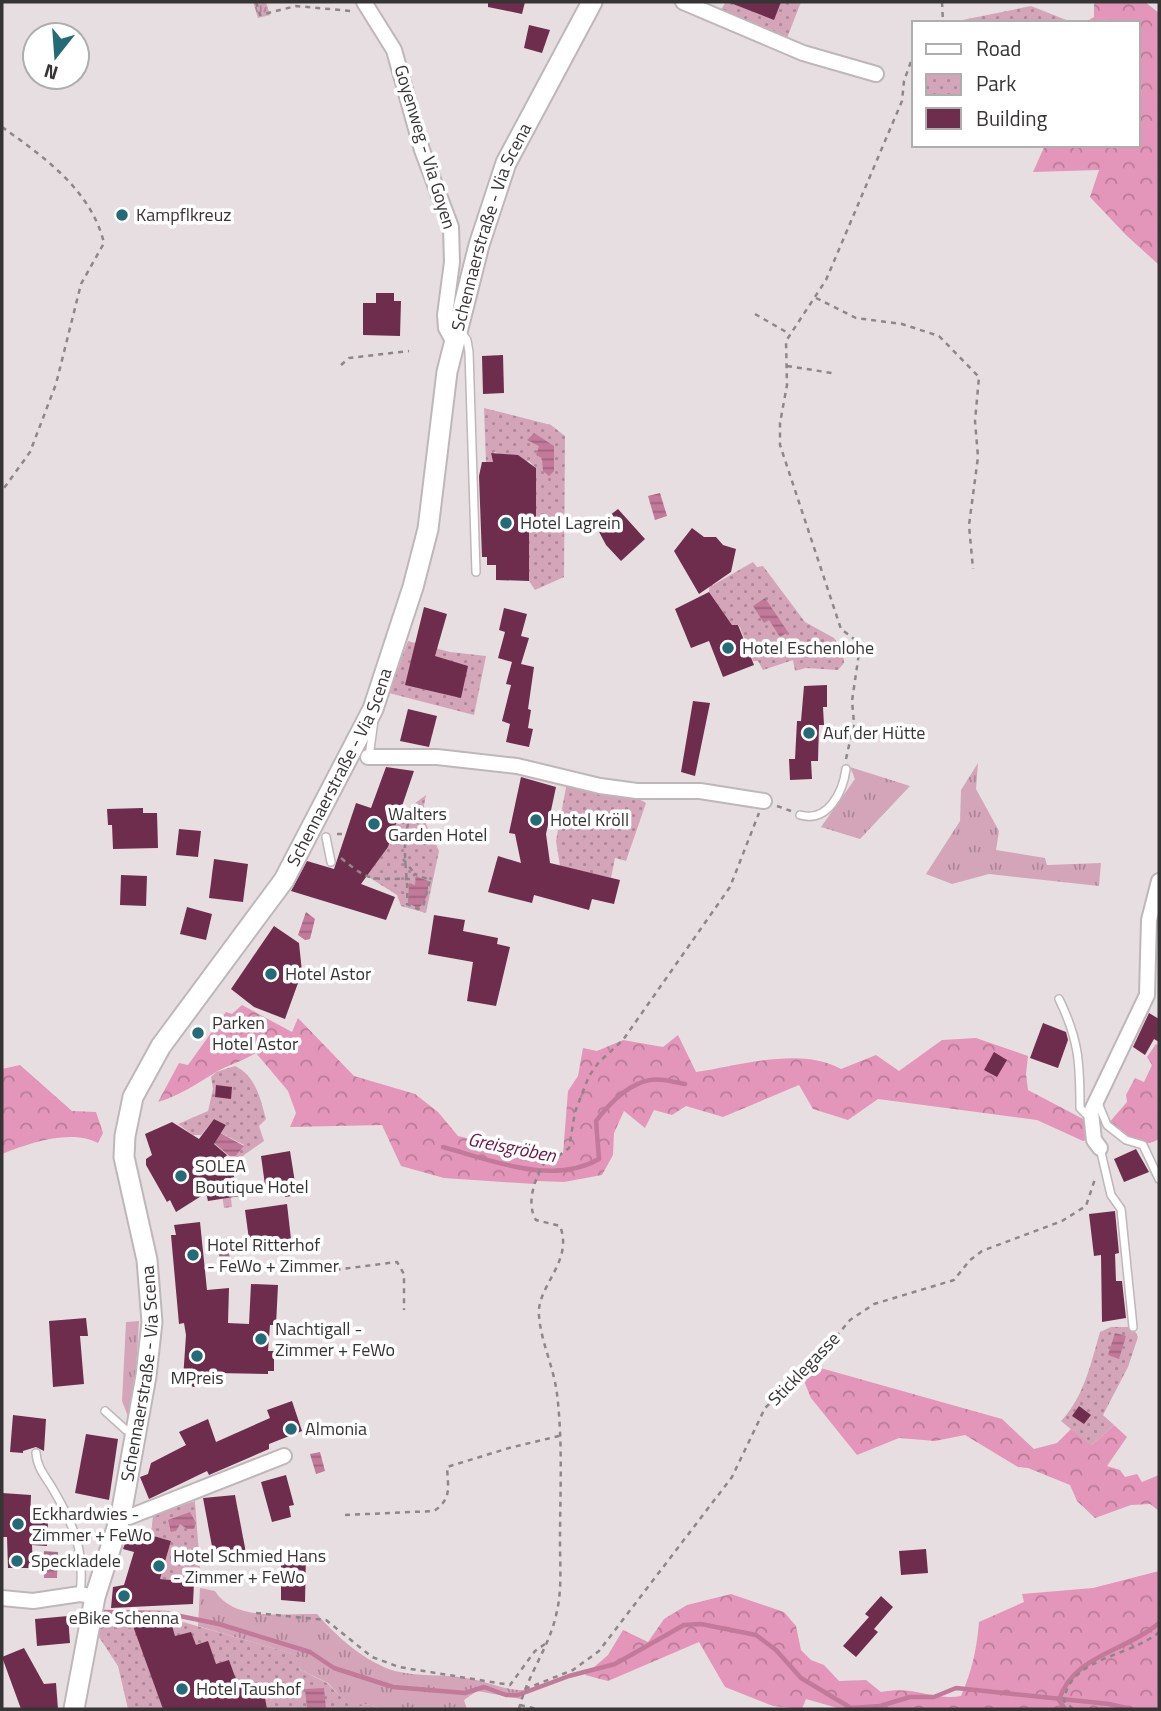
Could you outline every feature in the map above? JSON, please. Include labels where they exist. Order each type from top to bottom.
[{"type":"street","name":"Schennaerstraße - Via Scena","points":[[74,1709],[87,1596],[121,1515],[152,1322],[147,1261],[124,1157],[125,1136],[133,1097],[143,1074],[161,1046],[284,880],[330,797],[373,709],[413,587],[428,529],[444,387],[455,333],[506,163],[592,2]]},
{"type":"street","points":[[683,2],[803,53],[876,74]]},
{"type":"street","name":"Goyenweg - Via Goyen","points":[[359,6],[394,50],[422,150],[451,227],[452,262],[445,315],[446,328],[455,333]]},
{"type":"street","name":"Schennaerstraße - Via Scena","points":[[369,757],[437,757],[517,766],[612,788],[637,791],[700,791],[764,801]]},
{"type":"street","points":[[1097,1144],[1093,1111],[1147,995],[1149,920],[1159,881]]},
{"type":"street","points":[[121,1515],[129,1517],[284,1455]]},
{"type":"street","points":[[2,1598],[33,1601],[87,1596]]},
{"type":"lane","points":[[455,333],[467,340],[469,352],[475,572]]},
{"type":"lane","points":[[369,757],[374,734],[373,709]]},
{"type":"lane","points":[[800,815],[817,816],[825,811],[838,795],[846,769]]},
{"type":"lane","points":[[326,837],[331,862]]},
{"type":"lane","points":[[1059,999],[1074,1029],[1080,1067],[1080,1108],[1086,1114],[1093,1111],[1118,1135],[1143,1145],[1159,1179]]},
{"type":"lane","points":[[1097,1144],[1111,1195],[1121,1209],[1133,1327]]},
{"type":"lane","points":[[105,1411],[126,1430],[136,1432]]},
{"type":"lane","points":[[36,1453],[37,1465],[55,1492],[77,1538],[83,1557],[87,1596]]},
{"type":"path","points":[[256,2],[260,15],[296,6],[359,6]]},
{"type":"path","points":[[942,2],[943,21]]},
{"type":"path","points":[[846,769],[854,723],[852,701],[859,653],[854,639],[841,629],[815,542],[800,508],[779,434],[787,396],[785,350],[789,333],[817,298],[885,143],[902,101],[904,81],[912,59]]},
{"type":"path","points":[[899,80],[904,81]]},
{"type":"path","points":[[2,127],[68,180],[89,204],[104,243],[81,284],[56,384],[30,452],[2,491]]},
{"type":"path","points":[[817,298],[856,318],[902,324],[939,336],[979,377],[975,421],[978,457],[968,525],[973,569]]},
{"type":"path","points":[[755,314],[789,333]]},
{"type":"path","points":[[341,365],[349,358],[409,351]]},
{"type":"path","points":[[787,366],[832,373]]},
{"type":"path","points":[[537,1709],[519,1707],[524,1690],[547,1642],[557,1611],[561,1580],[557,1392],[538,1314],[561,1259],[562,1232],[560,1226],[536,1220],[533,1215],[534,1184],[545,1163],[569,1148],[575,1112],[589,1076],[599,1062],[623,1040],[730,887],[764,801],[800,815]]},
{"type":"path","points":[[403,859],[415,874],[430,880],[426,902],[418,909],[407,904],[404,878],[403,859],[408,821]]},
{"type":"path","points":[[332,851],[366,878],[411,879],[415,874]]},
{"type":"path","name":"Sticklegasse","points":[[524,1690],[573,1670],[599,1651],[732,1477],[765,1408],[820,1357],[850,1320],[874,1304],[954,1280],[970,1260],[982,1251],[1062,1221],[1086,1206],[1097,1173],[1097,1144]]},
{"type":"path","points":[[286,1270],[310,1273],[397,1262],[404,1274],[404,1311]]},
{"type":"path","points":[[345,1515],[434,1511],[446,1503],[449,1496],[447,1467],[559,1436]]},
{"type":"path","points":[[256,1613],[326,1620],[372,1657],[399,1667],[510,1685],[535,1651],[547,1642]]},
{"type":"path","points":[[1073,1709],[1064,1699],[1069,1682],[1086,1667],[1159,1632]]},
{"type":"green space","points":[[253,2],[266,2],[270,15],[258,18]]},
{"type":"green space","points":[[726,2],[801,2],[787,38],[720,11]]},
{"type":"green space","points":[[1094,2],[1145,2],[1159,13],[1159,265],[1090,197],[1099,170],[1033,172],[1044,147],[1140,147],[1140,21],[1087,21],[1094,17]]},
{"type":"green space","points":[[1031,6],[1069,21],[958,21]]},
{"type":"green space","points":[[484,408],[551,425],[565,436],[564,577],[535,590],[529,581],[529,528],[536,527],[536,468],[529,461],[519,463],[495,452],[491,454],[493,462],[486,462]]},
{"type":"green space","points":[[753,562],[757,567],[763,566],[805,622],[834,638],[843,651],[844,663],[838,670],[806,668],[795,671],[793,660],[763,670],[758,661],[753,661],[739,625],[732,625],[709,592],[710,582],[713,585]]},
{"type":"green space","points":[[408,641],[450,652],[486,656],[474,715],[389,693]]},
{"type":"green space","points":[[978,763],[976,789],[999,831],[996,850],[1045,858],[1047,865],[1101,863],[1099,886],[989,874],[952,884],[926,874],[960,821],[961,790]]},
{"type":"green space","points":[[850,767],[910,786],[860,839],[821,827],[855,779]]},
{"type":"green space","points":[[567,782],[621,794],[646,803],[626,861],[615,858],[611,878],[560,866],[556,841]]},
{"type":"green space","points":[[426,795],[422,816],[439,851],[426,913],[401,906],[397,895],[367,876],[388,847],[398,816]]},
{"type":"green space","points":[[242,1005],[292,1032],[298,1018],[354,1076],[415,1094],[438,1112],[458,1136],[536,1155],[563,1154],[568,1091],[578,1076],[583,1048],[597,1051],[623,1040],[663,1047],[678,1035],[696,1072],[788,1058],[825,1062],[841,1069],[876,1055],[899,1071],[942,1040],[976,1038],[1028,1056],[1028,1090],[1085,1120],[1089,1139],[1083,1141],[1037,1120],[878,1099],[848,1120],[813,1109],[799,1085],[723,1117],[686,1106],[672,1115],[654,1110],[645,1128],[624,1111],[614,1133],[613,1155],[602,1175],[564,1182],[537,1181],[534,1184],[444,1178],[401,1166],[382,1125],[290,1127],[296,1113],[288,1091],[256,1053],[181,1093],[158,1102],[179,1063],[188,1065],[226,1012],[232,1014]]},
{"type":"green space","points":[[1156,1044],[1159,1045],[1159,1139],[1144,1144],[1125,1138],[1107,1125],[1127,1102],[1126,1095],[1135,1078],[1144,1082],[1152,1065],[1147,1057]]},
{"type":"green space","points":[[20,1065],[72,1111],[96,1112],[103,1133],[98,1143],[63,1137],[37,1142],[2,1154],[2,1069]]},
{"type":"green space","points":[[235,1066],[252,1082],[266,1119],[259,1126],[264,1141],[227,1167],[232,1207],[224,1208],[218,1167],[227,1155],[233,1159],[244,1145],[221,1133],[226,1125],[214,1119],[201,1135],[193,1135],[178,1124],[208,1111],[213,1089],[211,1077],[216,1072]]},
{"type":"green space","points":[[139,1321],[129,1419],[122,1401],[126,1322]]},
{"type":"green space","points":[[1111,1327],[1133,1327],[1138,1337],[1128,1367],[1103,1415],[1114,1425],[1091,1446],[1061,1421],[1081,1390],[1100,1332]]},
{"type":"green space","points":[[817,1367],[1002,1419],[1034,1449],[1057,1443],[1071,1429],[1092,1445],[1114,1425],[1127,1437],[1107,1466],[1120,1470],[1125,1477],[1137,1474],[1142,1482],[1159,1475],[1159,1511],[1150,1504],[1131,1505],[1095,1518],[1077,1501],[1070,1485],[1028,1468],[1018,1467],[965,1435],[935,1441],[899,1438],[857,1455],[811,1398],[804,1381]]},
{"type":"green space","points":[[195,1501],[201,1582],[160,1579],[171,1541],[151,1535],[153,1515]]},
{"type":"green space","points":[[1159,1571],[1159,1709],[841,1709],[806,1699],[802,1709],[773,1706],[725,1687],[699,1642],[608,1681],[585,1675],[608,1655],[623,1630],[648,1642],[664,1619],[687,1605],[731,1594],[784,1612],[796,1626],[801,1650],[811,1660],[824,1665],[839,1681],[866,1680],[881,1692],[904,1690],[961,1696],[973,1659],[979,1622],[1024,1602],[1022,1594],[1093,1588]]},
{"type":"green space","points":[[200,1588],[215,1591],[234,1608],[247,1612],[317,1614],[352,1648],[373,1662],[395,1671],[466,1678],[524,1690],[521,1699],[477,1691],[464,1700],[467,1709],[380,1709],[369,1704],[350,1707],[328,1683],[299,1669],[302,1657],[198,1626]]},
{"type":"green space","points":[[100,1617],[166,1617],[303,1657],[299,1669],[327,1683],[350,1706],[369,1704],[380,1709],[128,1709],[118,1666],[97,1634]]},
{"type":"shaded area","points":[[534,433],[554,446],[554,471],[549,476],[543,471],[542,458],[536,455],[539,446],[527,440]]},
{"type":"shaded area","points":[[660,493],[667,516],[655,520],[648,496]]},
{"type":"shaded area","points":[[765,598],[788,632],[780,637],[769,620],[764,623],[753,606]]},
{"type":"shaded area","points":[[416,876],[428,881],[426,896],[418,908],[408,903],[409,883],[415,885]]},
{"type":"shaded area","points":[[306,912],[315,919],[310,939],[305,940],[298,935]]},
{"type":"shaded area","points":[[215,1130],[244,1146],[233,1159],[209,1139]]},
{"type":"shaded area","points":[[227,1240],[230,1260],[220,1262],[217,1242]]},
{"type":"shaded area","points":[[1115,1333],[1126,1336],[1119,1359],[1108,1355]]},
{"type":"shaded area","points":[[320,1452],[325,1471],[316,1474],[310,1454]]},
{"type":"shaded area","points":[[190,1512],[196,1523],[194,1529],[187,1529],[180,1524],[176,1531],[171,1532],[168,1520]]},
{"type":"shaded area","points":[[44,1551],[58,1552],[57,1578],[44,1578]]},
{"type":"shaded area","points":[[324,1688],[326,1709],[307,1709],[305,1689]]},
{"type":"building","points":[[488,2],[525,2],[522,14],[488,7]]},
{"type":"building","points":[[728,2],[781,2],[774,20]]},
{"type":"building","points":[[529,25],[550,30],[542,53],[524,48]]},
{"type":"building","points":[[376,293],[394,293],[394,301],[401,301],[400,336],[363,335],[363,303],[376,303]]},
{"type":"building","points":[[503,355],[504,393],[483,394],[482,356]]},
{"type":"building","points":[[491,453],[518,455],[536,468],[536,527],[529,528],[529,581],[496,580],[496,565],[487,565],[487,557],[482,557],[479,476],[482,462],[493,462]]},
{"type":"building","points":[[618,509],[645,539],[621,561],[606,545],[596,526]]},
{"type":"building","points":[[692,528],[704,537],[716,537],[723,545],[736,549],[731,572],[699,594],[674,551]]},
{"type":"building","points":[[709,592],[732,625],[738,625],[754,665],[723,677],[709,641],[691,648],[675,609]]},
{"type":"building","points":[[424,607],[447,614],[435,656],[468,666],[461,698],[405,685]]},
{"type":"building","points":[[504,608],[527,614],[521,636],[529,638],[521,664],[534,667],[528,709],[531,710],[528,728],[533,729],[529,747],[506,742],[510,724],[502,721],[511,685],[506,684],[512,662],[498,658],[505,632],[499,630]]},
{"type":"building","name":"Auf der Hütte","points":[[827,685],[827,707],[823,707],[824,725],[819,725],[818,761],[811,761],[812,779],[790,780],[789,759],[795,759],[797,721],[801,721],[804,686]]},
{"type":"building","points":[[693,701],[710,703],[695,776],[681,772]]},
{"type":"building","points":[[408,709],[437,716],[429,747],[400,741]]},
{"type":"building","points":[[386,767],[414,771],[388,847],[361,884],[395,897],[386,920],[291,891],[307,861],[334,869],[356,803],[371,808]]},
{"type":"building","points":[[521,777],[556,787],[546,834],[550,863],[620,880],[614,904],[592,899],[589,910],[534,895],[532,903],[488,892],[498,856],[521,863],[515,834],[509,833]]},
{"type":"building","points":[[143,808],[143,813],[157,813],[158,848],[113,849],[112,825],[108,825],[107,809]]},
{"type":"building","points":[[179,829],[201,831],[198,857],[176,855]]},
{"type":"building","points":[[214,859],[248,864],[243,902],[209,898]]},
{"type":"building","points":[[121,875],[147,876],[146,906],[120,905]]},
{"type":"building","points":[[187,907],[212,914],[206,940],[180,934]]},
{"type":"building","points":[[434,915],[465,920],[463,931],[498,938],[497,944],[510,947],[496,1006],[467,1001],[473,962],[428,954]]},
{"type":"building","points":[[274,926],[299,943],[302,972],[285,1019],[254,1007],[231,989]]},
{"type":"building","points":[[1149,1013],[1159,1019],[1159,1042],[1154,1039],[1145,1055],[1133,1047]]},
{"type":"building","points":[[1043,1023],[1066,1032],[1068,1040],[1058,1068],[1030,1058]]},
{"type":"building","points":[[994,1052],[1007,1060],[997,1077],[984,1070]]},
{"type":"building","points":[[216,1085],[232,1087],[231,1099],[215,1097]]},
{"type":"building","points":[[214,1119],[226,1125],[214,1144],[227,1155],[211,1174],[232,1170],[240,1196],[208,1201],[206,1193],[176,1212],[170,1200],[167,1202],[146,1165],[146,1159],[152,1155],[145,1134],[172,1122],[199,1139]]},
{"type":"building","points":[[1136,1149],[1149,1172],[1124,1182],[1114,1159]]},
{"type":"building","points":[[290,1151],[297,1195],[285,1197],[282,1182],[265,1185],[261,1156]]},
{"type":"building","points":[[287,1204],[292,1248],[251,1254],[245,1210]]},
{"type":"building","points":[[1115,1211],[1119,1253],[1115,1254],[1116,1281],[1122,1281],[1126,1318],[1102,1322],[1101,1255],[1094,1256],[1089,1214]]},
{"type":"building","points":[[200,1222],[207,1290],[229,1288],[228,1323],[249,1324],[251,1284],[278,1285],[276,1325],[270,1325],[268,1351],[274,1351],[274,1371],[268,1371],[268,1374],[216,1373],[216,1384],[193,1387],[183,1379],[186,1335],[184,1323],[179,1324],[171,1235],[176,1235],[174,1225]]},
{"type":"building","points":[[86,1318],[88,1336],[80,1336],[84,1384],[53,1387],[49,1321]]},
{"type":"building","points":[[292,1401],[302,1431],[269,1444],[269,1449],[209,1475],[207,1471],[149,1499],[140,1477],[148,1474],[151,1463],[186,1445],[179,1432],[208,1419],[216,1442],[270,1418],[267,1410]]},
{"type":"building","points":[[1079,1406],[1091,1415],[1084,1424],[1072,1416]]},
{"type":"building","points":[[13,1415],[46,1419],[44,1451],[36,1447],[23,1453],[10,1452]]},
{"type":"building","points":[[86,1434],[118,1439],[109,1500],[75,1493]]},
{"type":"building","points":[[286,1475],[294,1505],[289,1506],[291,1517],[272,1522],[261,1482]]},
{"type":"building","points":[[2,1493],[31,1495],[30,1520],[48,1521],[47,1546],[32,1545],[33,1568],[8,1568],[7,1537],[2,1537]]},
{"type":"building","points":[[235,1495],[246,1553],[214,1557],[203,1498]]},
{"type":"building","points":[[140,1532],[171,1541],[160,1579],[194,1582],[193,1604],[111,1608],[113,1587],[124,1585],[134,1552],[123,1549],[127,1538],[138,1541]]},
{"type":"building","points":[[926,1549],[928,1573],[901,1575],[899,1551]]},
{"type":"building","points":[[281,1552],[306,1553],[305,1602],[281,1600]]},
{"type":"building","points":[[881,1596],[893,1607],[874,1629],[878,1632],[856,1657],[843,1646],[869,1617],[865,1614]]},
{"type":"building","points":[[169,1615],[175,1636],[191,1632],[196,1645],[208,1641],[216,1664],[229,1660],[238,1685],[265,1698],[267,1709],[163,1709],[133,1626]]},
{"type":"building","points":[[68,1616],[70,1643],[37,1646],[35,1619]]},
{"type":"building","points":[[24,1648],[44,1684],[56,1683],[58,1709],[21,1709],[2,1657]]},
{"type":"waterway","name":"Greisgröben","points":[[443,1147],[521,1168],[562,1170],[581,1167],[599,1159],[596,1121],[619,1096],[650,1080],[685,1084]]},
{"type":"waterway","points":[[103,1612],[165,1613],[219,1624],[310,1652],[334,1668],[393,1687],[465,1693],[484,1687],[506,1695],[518,1695],[569,1676],[615,1664],[684,1625],[701,1624],[756,1635],[776,1650],[801,1678],[851,1708],[880,1706],[910,1697],[934,1697],[956,1688],[1109,1704],[1131,1709]]},
{"type":"waterway","points":[[1065,1709],[1059,1700],[1076,1673],[1159,1623]]},
{"type":"place","name":"Kampflkreuz","points":[[122,215]]},
{"type":"place","name":"Hotel Lagrein","points":[[506,523]]},
{"type":"place","name":"Hotel Eschenlohe","points":[[728,648]]},
{"type":"place","name":"Auf der Hütte","points":[[809,733]]},
{"type":"place","name":"Hotel Kröll","points":[[536,820]]},
{"type":"place","name":"Walters Garden Hotel","points":[[374,824]]},
{"type":"place","name":"Hotel Astor","points":[[271,974]]},
{"type":"place","name":"Parken Hotel Astor","points":[[198,1033]]},
{"type":"place","name":"SOLEA Boutique Hotel","points":[[181,1176]]},
{"type":"place","name":"Hotel Ritterhof - FeWo + Zimmer","points":[[193,1255]]},
{"type":"place","name":"Nachtigall - Zimmer + FeWo","points":[[261,1339]]},
{"type":"place","name":"MPreis","points":[[197,1356]]},
{"type":"place","name":"Almonia","points":[[291,1429]]},
{"type":"place","name":"Eckhardwies - Zimmer + FeWo","points":[[18,1524]]},
{"type":"place","name":"Speckladele","points":[[17,1561]]},
{"type":"place","name":"Hotel Schmied Hans - Zimmer + FeWo","points":[[159,1566]]},
{"type":"place","name":"eBike Schenna","points":[[124,1596]]},
{"type":"place","name":"Hotel Taushof","points":[[182,1689]]}]
